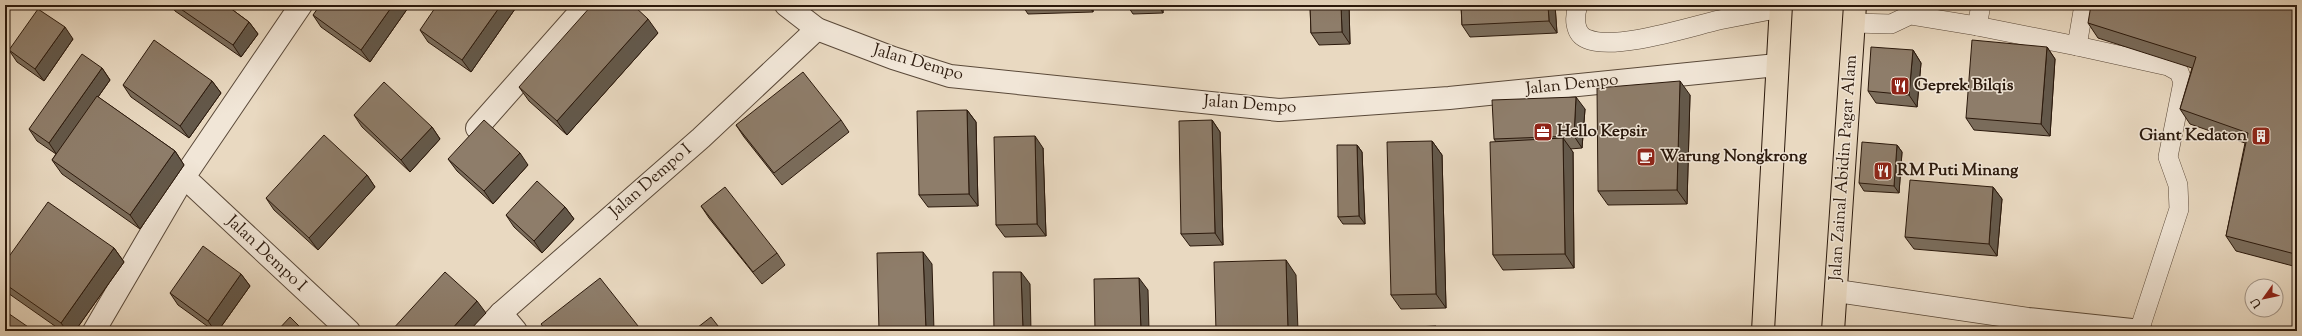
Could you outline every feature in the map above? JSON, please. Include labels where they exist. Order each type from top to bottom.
[{"type":"highway","points":[[1763,331],[1781,6]]},
{"type":"highway","name":"Jalan Zainal Abidin Pagar Alam","points":[[1833,331],[1837,291],[1854,14]]},
{"type":"street","points":[[94,331],[184,177],[301,5]]},
{"type":"street","points":[[478,128],[586,5]]},
{"type":"street","name":"Jalan Dempo","points":[[786,5],[816,29],[893,58],[950,76],[1279,110],[1449,98],[1777,65]]},
{"type":"street","name":"Jalan Dempo I","points":[[484,331],[501,313],[701,138],[816,29]]},
{"type":"street","name":"Jalan Dempo I","points":[[184,177],[349,331]]},
{"type":"street","points":[[1837,291],[2028,319],[2140,331]]},
{"type":"street","points":[[501,313],[516,331]]},
{"type":"lane","points":[[1578,5],[1575,20],[1578,31],[1586,39],[1605,43],[1672,32],[1781,6]]},
{"type":"lane","points":[[1977,26],[1981,5]]},
{"type":"lane","points":[[2077,46],[2084,5]]},
{"type":"lane","points":[[1854,14],[1891,24],[1910,10],[1977,26],[2168,66],[2179,72],[2182,82],[2168,157],[2178,185],[2179,209],[2140,331]]},
{"type":"building","points":[[175,5],[226,5],[249,22],[233,45]]},
{"type":"building","points":[[320,5],[393,5],[361,50],[313,15]]},
{"type":"building","points":[[437,5],[501,5],[462,60],[420,30]]},
{"type":"building","points":[[592,5],[633,5],[648,19],[557,121],[519,87]]},
{"type":"building","points":[[1310,5],[1341,5],[1342,32],[1311,33]]},
{"type":"building","points":[[1461,5],[1548,5],[1549,21],[1462,25]]},
{"type":"building","name":"Giant Kedaton","points":[[2091,5],[2297,5],[2297,245],[2295,254],[2226,236],[2248,133],[2180,109],[2196,57],[2088,23]]},
{"type":"building","points":[[38,9],[65,27],[35,69],[9,50]]},
{"type":"building","points":[[154,40],[212,81],[180,126],[123,85]]},
{"type":"building","points":[[1972,40],[2047,47],[2041,124],[1966,118]]},
{"type":"building","points":[[1871,47],[1913,50],[1909,95],[1868,91]]},
{"type":"building","points":[[82,54],[102,68],[49,143],[29,129]]},
{"type":"building","points":[[803,72],[841,120],[774,173],[736,125]]},
{"type":"building","points":[[1680,81],[1677,190],[1598,191],[1597,88]]},
{"type":"building","points":[[384,82],[432,127],[401,160],[354,115]]},
{"type":"building","points":[[97,96],[175,151],[130,215],[52,160]]},
{"type":"building","points":[[1576,97],[1574,136],[1494,139],[1492,100]]},
{"type":"building","points":[[967,110],[969,194],[919,195],[917,111]]},
{"type":"building","points":[[484,120],[520,153],[484,191],[448,159]]},
{"type":"building","points":[[1212,120],[1215,233],[1181,234],[1179,121]]},
{"type":"building","points":[[324,135],[367,175],[309,238],[266,198]]},
{"type":"building","points":[[1035,136],[1037,224],[996,225],[994,137]]},
{"type":"building","points":[[1563,138],[1565,254],[1493,255],[1490,142]]},
{"type":"building","points":[[1432,141],[1436,294],[1391,295],[1387,142]]},
{"type":"building","name":"RM Puti Minang","points":[[1862,142],[1897,145],[1894,186],[1859,183]]},
{"type":"building","points":[[1337,145],[1357,145],[1359,216],[1338,217]]},
{"type":"building","points":[[1910,180],[1993,187],[1989,244],[1905,237]]},
{"type":"building","points":[[537,181],[565,207],[534,241],[506,215]]},
{"type":"building","points":[[725,187],[777,253],[753,272],[701,206]]},
{"type":"building","points":[[48,202],[114,248],[61,323],[5,284],[5,262]]},
{"type":"building","points":[[203,246],[241,274],[208,321],[170,293]]},
{"type":"building","points":[[923,252],[926,331],[879,331],[877,253]]},
{"type":"building","points":[[1286,260],[1288,331],[1216,331],[1214,262]]},
{"type":"building","points":[[445,272],[477,301],[450,331],[391,331]]},
{"type":"building","points":[[993,272],[1021,272],[1023,331],[994,331]]},
{"type":"building","points":[[600,278],[642,331],[546,331],[541,324]]},
{"type":"building","points":[[1139,278],[1141,331],[1095,331],[1094,279]]},
{"type":"building","points":[[5,311],[34,331],[5,331]]},
{"type":"building","points":[[290,317],[304,331],[277,331]]},
{"type":"building","points":[[711,317],[722,331],[693,331]]},
{"type":"building","points":[[1436,326],[1437,331],[1396,331],[1396,328]]},
{"type":"place","name":"Geprek Bilqis","points":[[1900,86]]},
{"type":"place","name":"Hello Kepsir","points":[[1543,132]]},
{"type":"place","name":"Giant Kedaton","points":[[2261,136]]},
{"type":"place","name":"Warung Nongkrong","points":[[1646,157]]},
{"type":"place","name":"RM Puti Minang","points":[[1883,171]]}]
